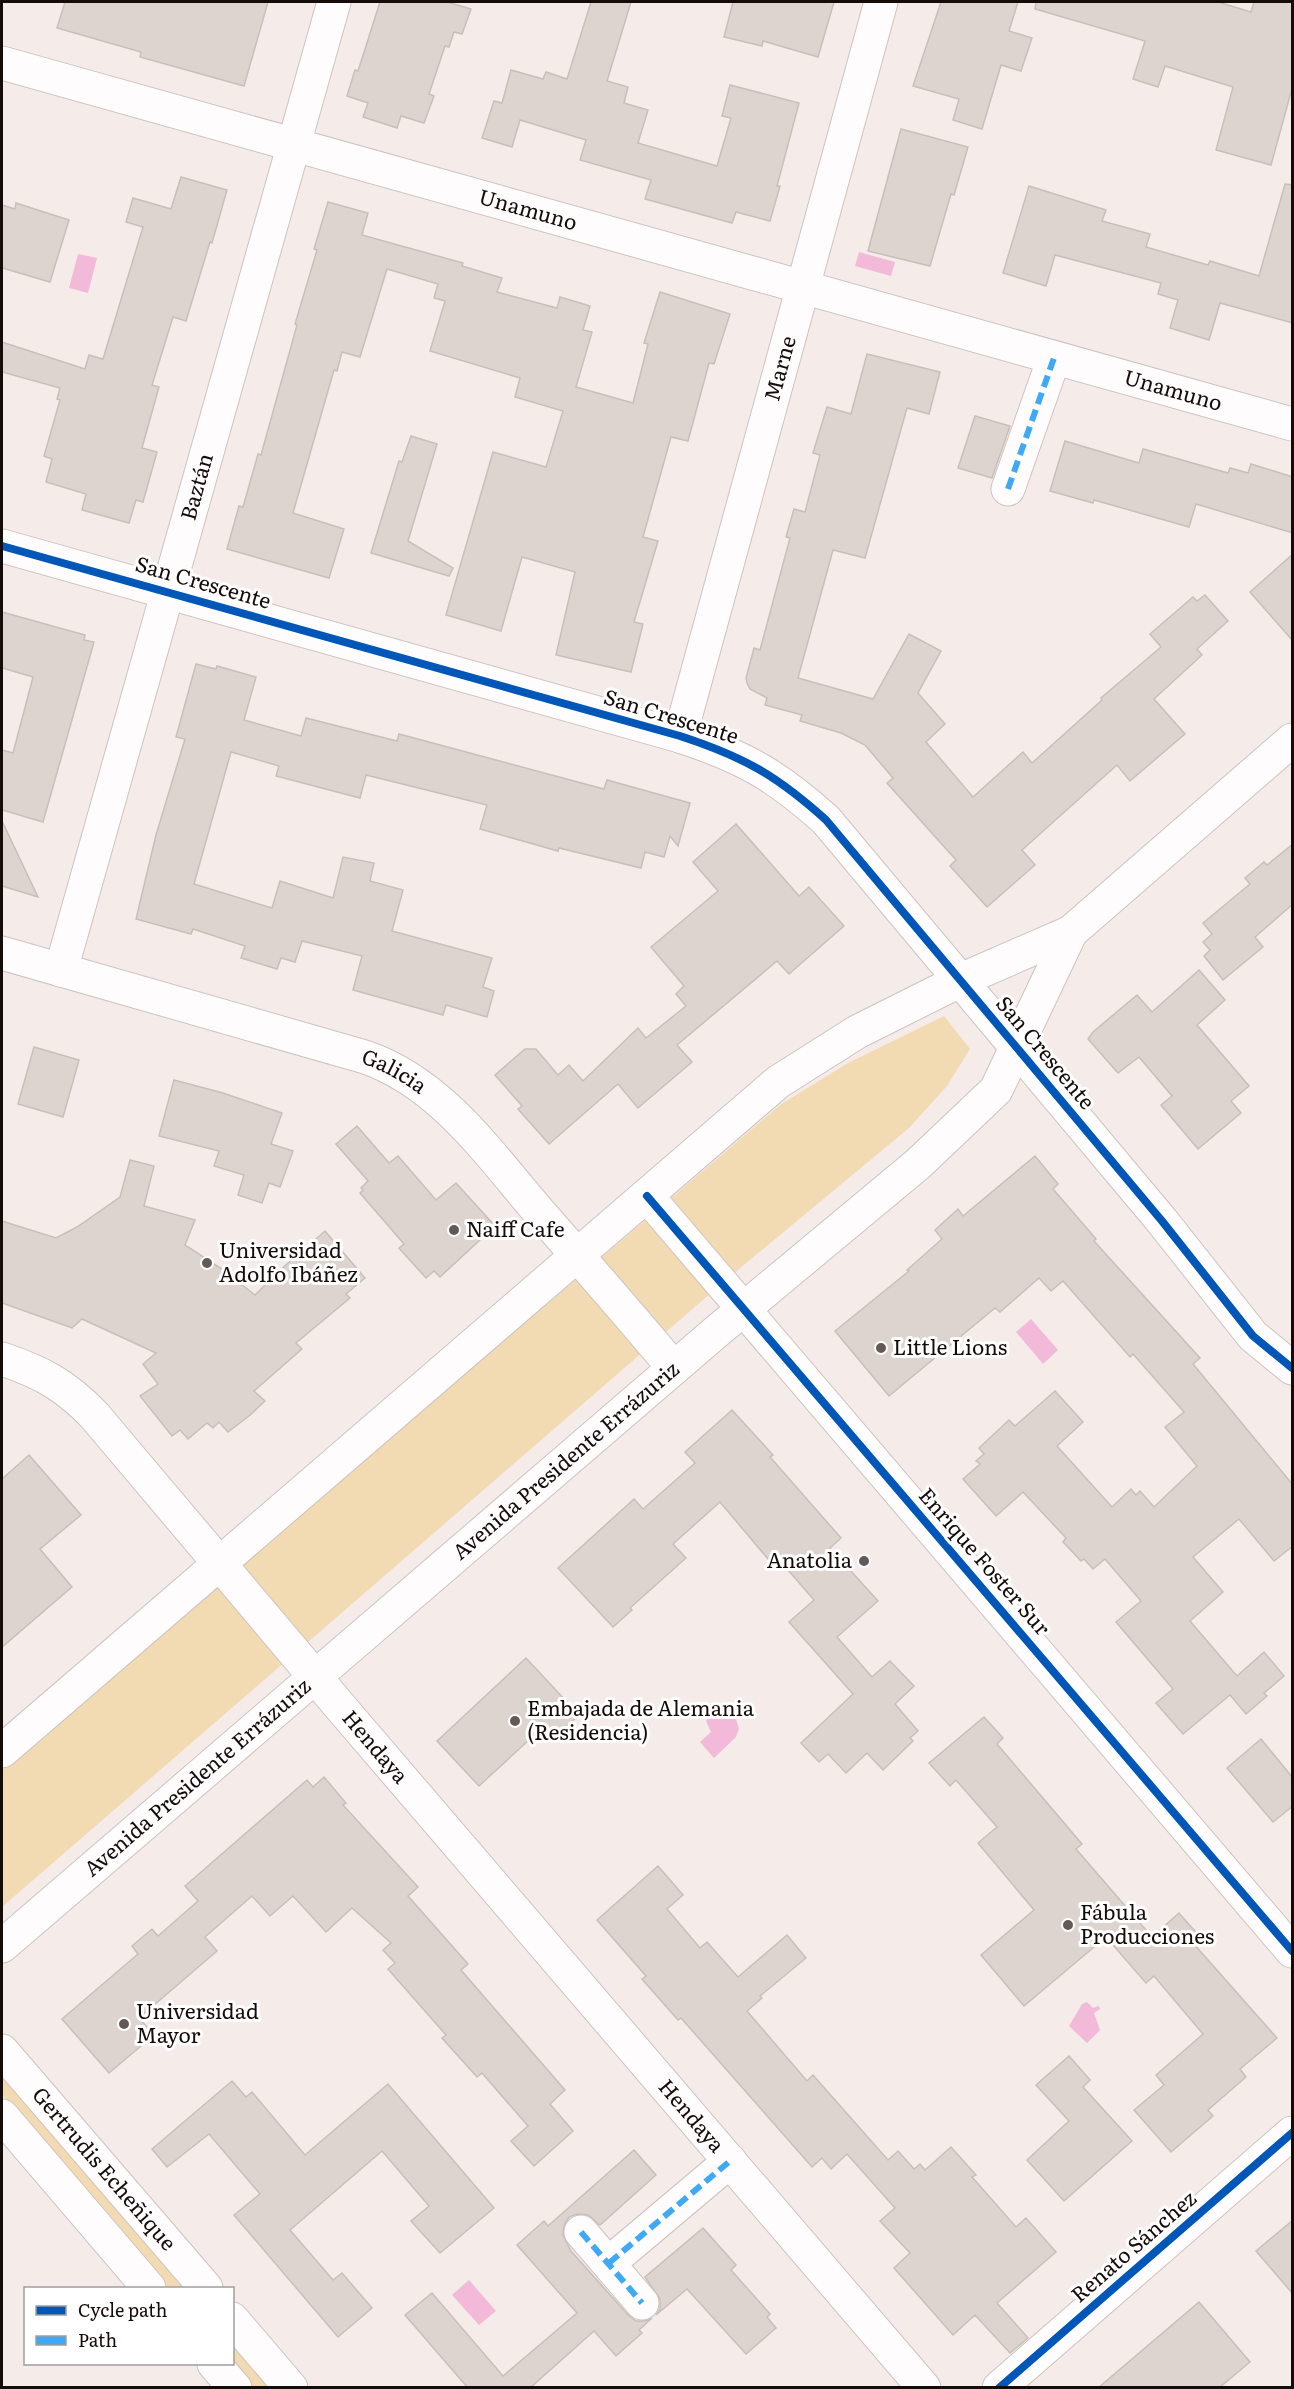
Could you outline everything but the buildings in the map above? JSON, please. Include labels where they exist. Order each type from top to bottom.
[{"type":"street","name":"Baztán","points":[[61,970],[334,2]]},
{"type":"street","name":"Marne","points":[[680,736],[881,2]]},
{"type":"street","name":"Unamuno","points":[[2,63],[1293,424]]},
{"type":"street","points":[[1008,489],[1054,358]]},
{"type":"street","name":"San Crescente","points":[[2,546],[680,736],[743,759],[768,772],[826,820],[1162,1221],[1253,1336],[1293,1368]]},
{"type":"street","name":"Avenida Presidente Errázuriz","points":[[2,1751],[778,1082],[857,1032],[961,980],[1071,932],[1293,740]]},
{"type":"street","name":"Avenida Presidente Errázuriz","points":[[2,1946],[744,1309],[918,1164],[996,1090],[1071,932]]},
{"type":"street","name":"Galicia","points":[[2,953],[389,1065],[425,1089],[466,1128],[675,1368]]},
{"type":"street","name":"Enrique Foster Sur","points":[[647,1196],[1293,1951]]},
{"type":"street","name":"Hendaya","points":[[2,1359],[36,1371],[81,1402],[924,2388]]},
{"type":"street","name":"Gertrudis Echeñique","points":[[2,2051],[204,2287]]},
{"type":"street","name":"Gertrudis Echeñique","points":[[2,2116],[147,2287]]},
{"type":"street","name":"Renato Sánchez","points":[[999,2388],[1293,2133]]},
{"type":"street","name":"Hendaya","points":[[609,2263],[730,2161]]},
{"type":"street","points":[[581,2232],[642,2303]]},
{"type":"street","points":[[234,2321],[291,2388]]},
{"type":"street","points":[[215,2365],[235,2388]]},
{"type":"shaded area","points":[[859,252],[895,262],[891,276],[855,266]]},
{"type":"shaded area","points":[[78,254],[97,258],[88,293],[69,288]]},
{"type":"shaded area","points":[[944,1016],[970,1049],[947,1086],[909,1128],[733,1274],[2,1907],[2,1770],[780,1105],[848,1063]]},
{"type":"shaded area","points":[[1031,1319],[1058,1350],[1043,1364],[1016,1332]]},
{"type":"shaded area","points":[[724,1709],[735,1716],[739,1729],[736,1737],[714,1758],[700,1742],[711,1732],[706,1721],[714,1711]]},
{"type":"shaded area","points":[[1087,2002],[1093,2008],[1099,2006],[1100,2009],[1094,2013],[1100,2030],[1087,2043],[1069,2026],[1082,2004]]},
{"type":"shaded area","points":[[2,2072],[186,2287],[166,2287],[2,2094]]},
{"type":"shaded area","points":[[469,2280],[496,2311],[479,2325],[452,2295]]},
{"type":"shaded area","points":[[234,2343],[271,2387],[252,2387],[232,2365],[234,2365]]},
{"type":"marked path","points":[[1008,489],[1054,358]]},
{"type":"marked path","points":[[609,2263],[730,2161]]},
{"type":"marked path","points":[[581,2232],[642,2303]]},
{"type":"cycle path","points":[[2,546],[680,736],[741,760],[775,779],[826,820],[1162,1221],[1253,1336],[1292,1368]]},
{"type":"cycle path","points":[[647,1196],[1292,1951]]},
{"type":"cycle path","points":[[999,2388],[1292,2133]]},
{"type":"place","name":"Naiff Cafe","points":[[454,1230]]},
{"type":"place","name":"Universidad Adolfo Ibáñez","points":[[207,1263]]},
{"type":"place","name":"Little Lions","points":[[881,1348]]},
{"type":"place","name":"Anatolia","points":[[864,1561]]},
{"type":"place","name":"Embajada de Alemania (Residencia)","points":[[515,1721]]},
{"type":"place","name":"Fábula Producciones","points":[[1068,1925]]},
{"type":"place","name":"Universidad Mayor","points":[[124,2024]]}]
